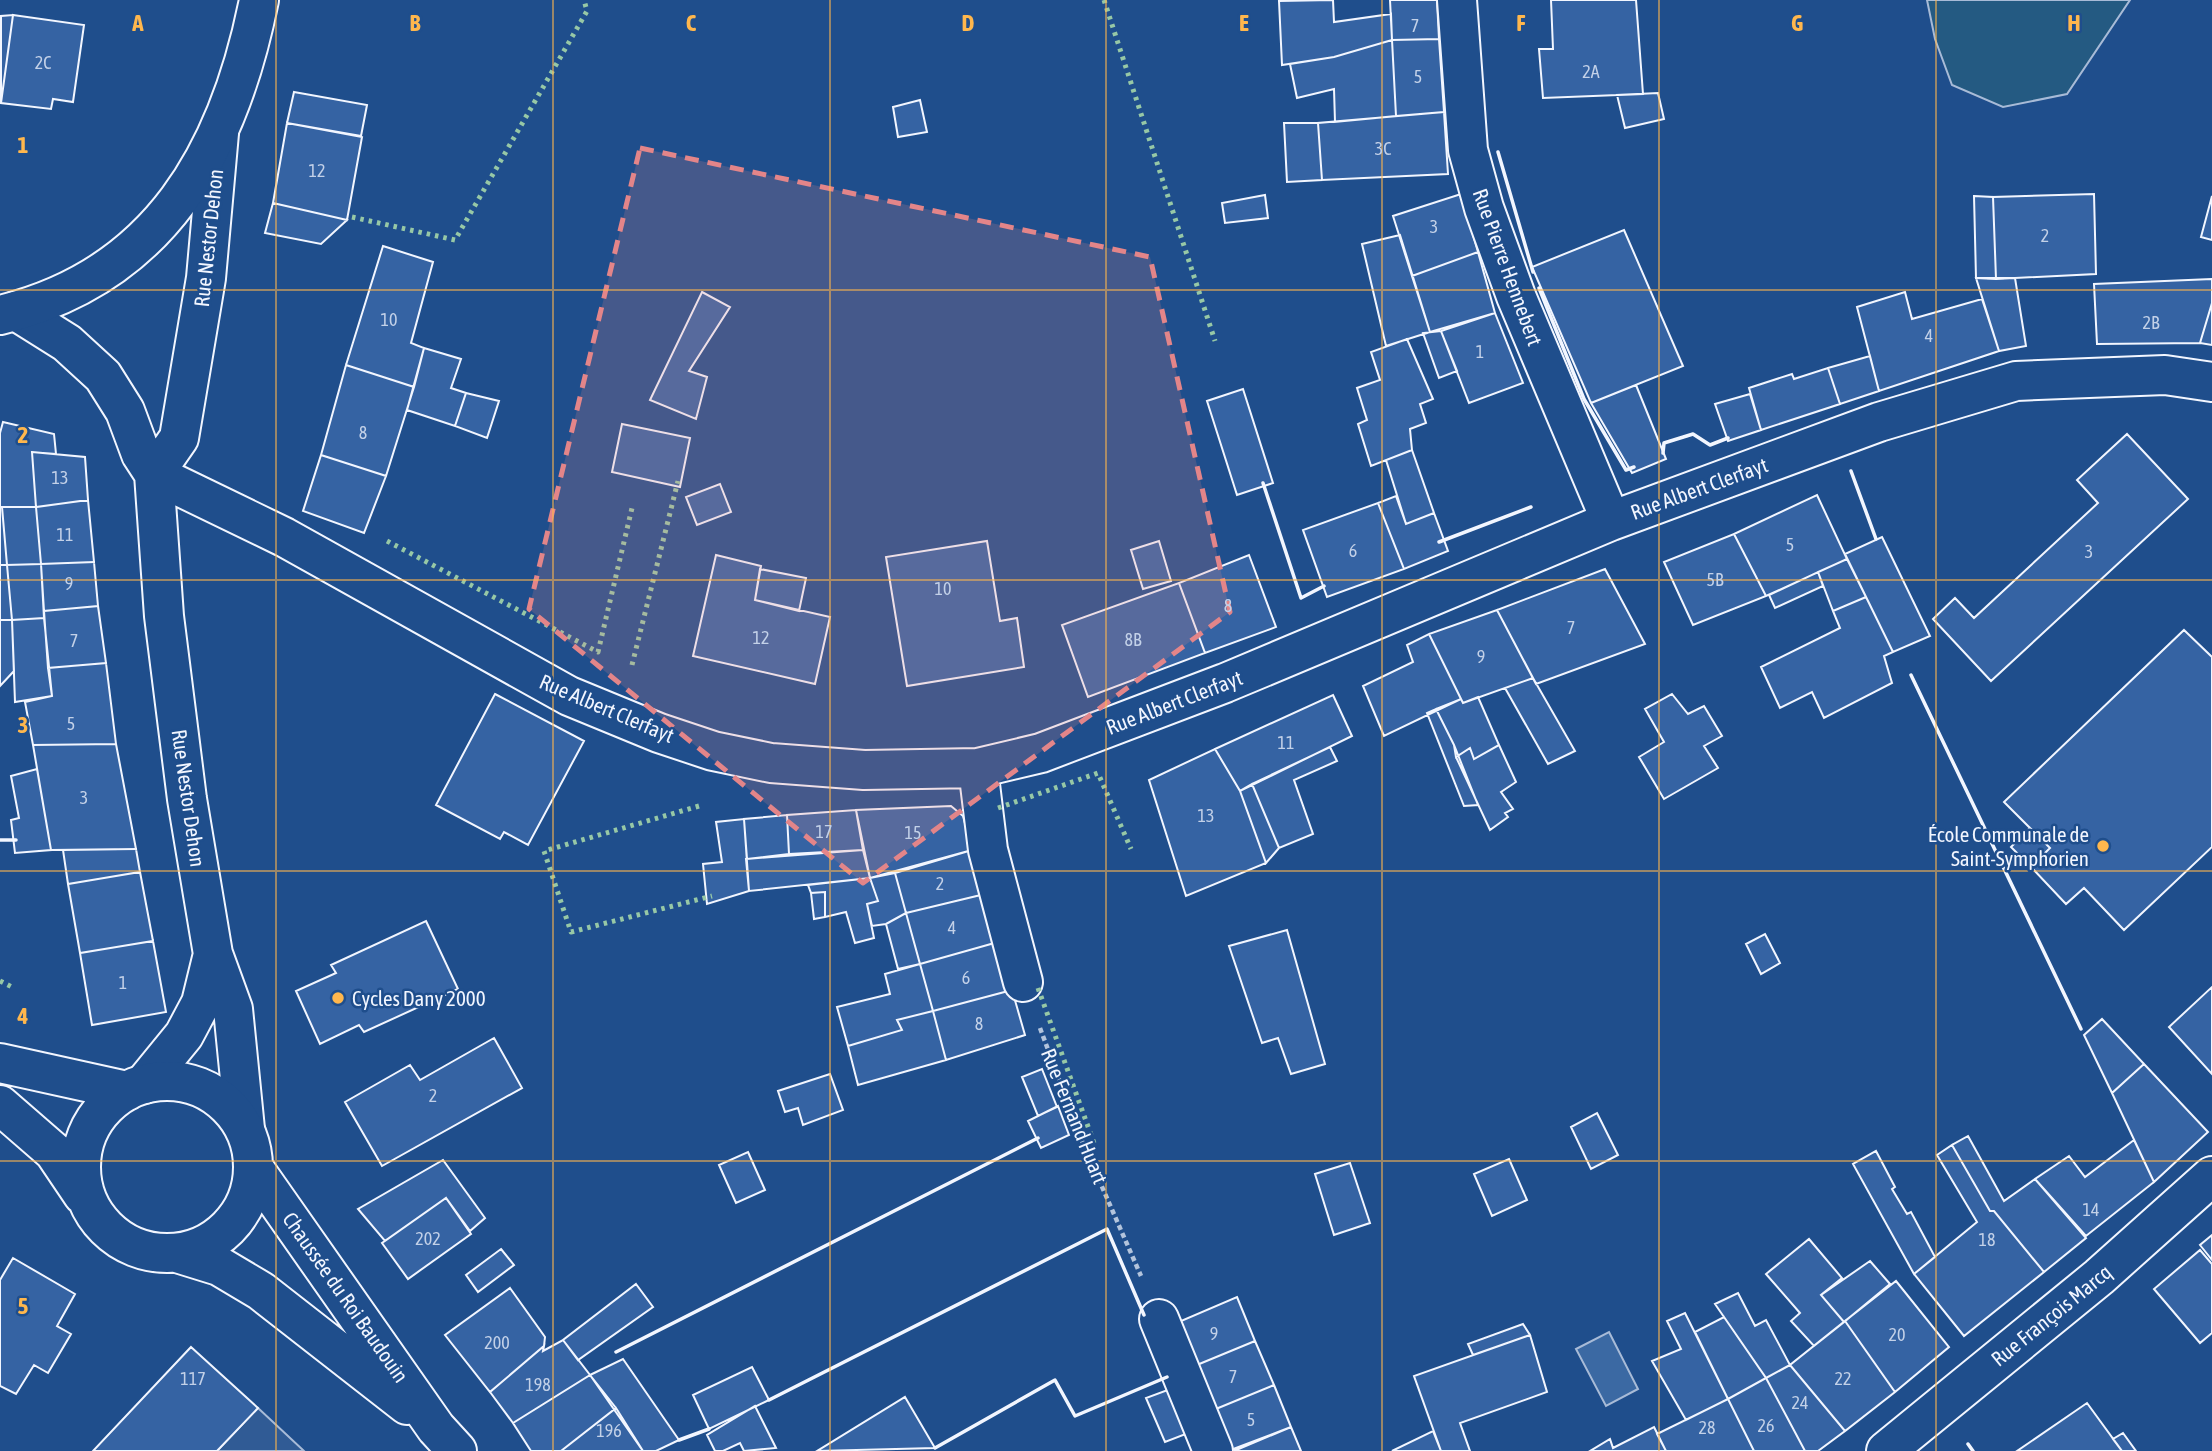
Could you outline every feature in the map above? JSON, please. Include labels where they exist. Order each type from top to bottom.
[{"type":"street","name":"Rue Nestor Dehon","points":[[155,474],[179,438],[206,278],[219,133],[247,58],[259,0]]},
{"type":"street","name":"Rue Pierre Hennebert","points":[[1457,0],[1468,150],[1484,208],[1516,296],[1611,521]]},
{"type":"street","points":[[8,313],[83,285],[143,242],[197,171],[219,133]]},
{"type":"street","name":"Rue Nestor Dehon","points":[[8,313],[67,343],[103,376],[125,411],[141,454],[155,474],[164,616],[187,799],[213,954],[233,1009],[245,1129]]},
{"type":"street","name":"Rue Albert Clerfayt","points":[[155,474],[284,537],[569,696],[669,737],[713,751],[771,763],[864,770],[978,768],[1041,753],[1225,683],[1611,521],[1878,422],[2016,381],[2165,375],[2212,382]]},
{"type":"street","points":[[978,768],[988,850],[1023,982]]},
{"type":"street","name":"Rue Nestor Dehon","points":[[135,1087],[184,1035],[201,1003],[213,954]]},
{"type":"street","points":[[0,1063],[135,1087],[174,1081],[203,1088],[228,1105],[245,1129],[253,1167],[250,1192],[234,1221],[209,1242],[177,1252],[143,1250],[128,1243],[101,1222],[54,1152],[0,1105]]},
{"type":"street","points":[[91,1208],[81,1176],[85,1142],[101,1112],[135,1087]]},
{"type":"street","name":"Chaussée du Roi Baudouin","points":[[253,1167],[446,1439]]},
{"type":"street","name":"Rue François Marcq","points":[[1886,1451],[2099,1277],[2212,1176]]},
{"type":"street","name":"Chaussée du Roi Baudouin","points":[[177,1252],[219,1266],[261,1291],[446,1439]]},
{"type":"street","points":[[1159,1319],[1213,1451]]},
{"type":"path","name":"Rue Fernand Huart","points":[[1023,982],[1082,1140],[1159,1319]]},
{"type":"highlighted area","points":[[640,148],[1150,257],[1230,612],[863,883],[529,609]]},
{"type":"shaded area","points":[[1927,0],[2130,0],[2067,94],[2003,107],[1952,85],[1935,39]]},
{"type":"shaded area","points":[[1609,1332],[1638,1389],[1606,1406],[1576,1349]]},
{"type":"shaded area","points":[[258,1408],[304,1451],[217,1451]]},
{"type":"building","points":[[1333,0],[1334,22],[1391,14],[1392,40],[1334,57],[1282,65],[1279,1]]},
{"type":"building","points":[[1390,0],[1437,0],[1439,39],[1392,40]]},
{"type":"building","points":[[1551,0],[1636,0],[1643,94],[1543,98],[1539,49],[1553,49]]},
{"type":"building","points":[[13,15],[84,25],[73,102],[53,99],[51,109],[1,103]]},
{"type":"building","points":[[13,15],[1,103],[1,16]]},
{"type":"building","points":[[1439,39],[1444,112],[1396,116],[1392,40]]},
{"type":"building","points":[[1392,40],[1396,116],[1335,122],[1334,89],[1297,98],[1290,64],[1334,57]]},
{"type":"building","points":[[294,92],[367,105],[361,136],[287,123]]},
{"type":"building","points":[[1658,93],[1664,119],[1625,128],[1617,95]]},
{"type":"building","points":[[920,100],[927,132],[898,137],[893,107]]},
{"type":"building","points":[[1444,112],[1448,174],[1322,180],[1318,123]]},
{"type":"building","points":[[287,123],[362,137],[347,220],[273,203]]},
{"type":"building","points":[[1284,123],[1318,123],[1322,180],[1287,182]]},
{"type":"building","points":[[1461,194],[1478,252],[1412,276],[1393,216]]},
{"type":"building","points":[[2094,194],[2096,274],[1996,279],[1993,197]]},
{"type":"building","points":[[1265,195],[1268,218],[1225,223],[1222,203]]},
{"type":"building","points":[[1974,196],[1993,197],[1996,279],[1976,278]]},
{"type":"building","points":[[2212,196],[2212,240],[2201,237]]},
{"type":"building","points":[[273,203],[347,220],[321,244],[265,233]]},
{"type":"building","points":[[1624,230],[1683,366],[1591,403],[1532,267]]},
{"type":"building","points":[[1400,235],[1430,332],[1386,346],[1362,244]]},
{"type":"building","points":[[383,246],[433,262],[411,343],[424,348],[414,387],[346,365]]},
{"type":"building","points":[[1478,252],[1495,313],[1430,332],[1412,276]]},
{"type":"building","points":[[1976,278],[2015,278],[2026,346],[1999,351]]},
{"type":"building","points":[[2212,279],[2212,303],[2200,343],[2097,344],[2094,284]]},
{"type":"building","points":[[702,292],[730,307],[689,371],[707,377],[696,419],[650,400]]},
{"type":"building","points":[[1905,292],[1912,319],[1982,299],[1999,351],[1879,391],[1857,307]]},
{"type":"building","points":[[2212,303],[2212,345],[2200,343]]},
{"type":"building","points":[[1495,313],[1523,383],[1469,403],[1441,331]]},
{"type":"building","points":[[1441,331],[1457,371],[1439,378],[1423,333]]},
{"type":"building","points":[[1407,339],[1433,399],[1420,404],[1426,423],[1410,429],[1412,450],[1371,466],[1358,424],[1367,420],[1357,388],[1380,380],[1371,352]]},
{"type":"building","points":[[424,348],[461,359],[451,388],[466,393],[455,426],[407,410]]},
{"type":"building","points":[[1870,356],[1879,391],[1840,404],[1828,368]]},
{"type":"building","points":[[346,365],[414,387],[386,476],[321,455]]},
{"type":"building","points":[[1828,368],[1840,404],[1761,430],[1749,388],[1792,374],[1794,379]]},
{"type":"building","points":[[1636,385],[1666,459],[1632,473],[1591,403]]},
{"type":"building","points":[[1243,389],[1273,483],[1237,495],[1207,401]]},
{"type":"building","points":[[466,393],[499,401],[487,438],[455,426]]},
{"type":"building","points":[[1750,394],[1761,430],[1728,441],[1715,404]]},
{"type":"building","points":[[3,422],[54,434],[56,454],[32,452],[36,507],[0,507],[0,433]]},
{"type":"building","points":[[622,424],[690,438],[680,487],[612,472]]},
{"type":"building","points":[[2127,434],[2188,499],[1991,681],[1933,619],[1955,598],[1974,618],[2098,503],[2077,480]]},
{"type":"building","points":[[1412,450],[1434,513],[1406,524],[1386,460]]},
{"type":"building","points":[[32,452],[85,457],[88,500],[36,507]]},
{"type":"building","points":[[321,455],[386,476],[364,533],[303,511]]},
{"type":"building","points":[[720,484],[731,512],[697,525],[686,497]]},
{"type":"building","points":[[1817,495],[1847,559],[1766,596],[1734,534]]},
{"type":"building","points":[[1396,496],[1406,524],[1434,513],[1448,551],[1404,569],[1378,503]]},
{"type":"building","points":[[88,500],[94,562],[41,564],[36,507]]},
{"type":"building","points":[[1378,503],[1404,569],[1327,597],[1303,530]]},
{"type":"building","points":[[2,507],[7,565],[0,565]]},
{"type":"building","points":[[2,507],[36,507],[41,564],[7,565]]},
{"type":"building","points":[[1734,534],[1766,596],[1693,625],[1664,562]]},
{"type":"building","points":[[1882,537],[1930,636],[1893,652],[1845,554]]},
{"type":"building","points":[[987,541],[1000,621],[1017,618],[1024,667],[907,686],[886,557]]},
{"type":"building","points":[[1159,541],[1171,581],[1143,589],[1131,550]]},
{"type":"building","points":[[716,555],[761,566],[755,600],[830,617],[815,684],[693,656]]},
{"type":"building","points":[[1249,555],[1276,627],[1205,653],[1179,583]]},
{"type":"building","points":[[1847,559],[1866,597],[1833,611],[1818,572]]},
{"type":"building","points":[[94,562],[98,606],[44,611],[41,564]]},
{"type":"building","points":[[41,564],[44,618],[12,620],[7,565]]},
{"type":"building","points":[[0,565],[7,565],[12,620],[0,620]]},
{"type":"building","points":[[760,569],[806,578],[799,611],[755,600]]},
{"type":"building","points":[[1605,569],[1645,644],[1536,684],[1497,610]]},
{"type":"building","points":[[1818,572],[1823,586],[1775,608],[1769,595]]},
{"type":"building","points":[[1179,583],[1205,653],[1088,697],[1062,625]]},
{"type":"building","points":[[1866,597],[1893,652],[1884,656],[1892,683],[1824,718],[1812,692],[1780,708],[1761,667],[1840,628],[1833,611]]},
{"type":"building","points":[[98,606],[106,663],[48,668],[44,611]]},
{"type":"building","points":[[1497,610],[1533,678],[1463,703],[1429,634]]},
{"type":"building","points":[[44,618],[52,696],[15,702],[12,620]]},
{"type":"building","points":[[0,620],[12,620],[14,671],[0,686]]},
{"type":"building","points":[[2184,630],[2212,657],[2212,847],[2124,930],[2084,888],[2066,904],[2031,867],[2050,848],[2004,802]]},
{"type":"building","points":[[1429,634],[1461,699],[1384,736],[1363,686],[1413,662],[1407,645]]},
{"type":"building","points":[[106,663],[116,744],[33,745],[25,702],[52,696],[48,668]]},
{"type":"building","points":[[1533,678],[1575,751],[1548,764],[1505,688]]},
{"type":"building","points":[[495,694],[584,741],[528,845],[504,832],[500,839],[436,805]]},
{"type":"building","points":[[1672,694],[1688,714],[1704,706],[1722,736],[1704,746],[1718,768],[1664,799],[1639,757],[1664,742],[1645,709]]},
{"type":"building","points":[[1333,695],[1352,736],[1240,791],[1215,749]]},
{"type":"building","points":[[1478,697],[1499,745],[1474,759],[1470,748],[1456,757],[1454,745],[1436,709],[1461,699],[1463,703]]},
{"type":"building","points":[[1436,709],[1478,805],[1464,806],[1427,713]]},
{"type":"building","points":[[116,744],[136,849],[51,850],[33,745]]},
{"type":"building","points":[[1499,745],[1516,782],[1501,792],[1513,809],[1505,813],[1508,817],[1490,830],[1456,757],[1470,748],[1474,759]]},
{"type":"building","points":[[1330,747],[1337,761],[1294,780],[1313,834],[1279,848],[1252,784]]},
{"type":"building","points":[[1215,749],[1240,791],[1266,863],[1186,896],[1149,780]]},
{"type":"building","points":[[37,769],[51,850],[15,853],[11,820],[19,818],[11,776]]},
{"type":"building","points":[[1252,784],[1279,848],[1266,863],[1240,791]]},
{"type":"building","points":[[951,806],[963,816],[972,850],[870,878],[856,810]]},
{"type":"building","points":[[856,810],[863,850],[789,854],[787,815]]},
{"type":"building","points":[[787,815],[789,854],[747,859],[744,819]]},
{"type":"building","points":[[744,819],[749,891],[707,904],[703,864],[722,862],[716,822]]},
{"type":"building","points":[[2030,828],[2050,848],[2031,867],[2011,847]]},
{"type":"building","points":[[136,849],[140,872],[68,884],[63,850]]},
{"type":"building","points":[[863,850],[870,878],[749,891],[746,859]]},
{"type":"building","points":[[972,850],[985,894],[906,913],[895,873]]},
{"type":"building","points":[[140,872],[153,941],[80,953],[68,884]]},
{"type":"building","points":[[895,873],[906,913],[886,924],[872,926],[867,904],[878,901],[870,878]]},
{"type":"building","points":[[870,878],[878,901],[867,904],[874,938],[855,943],[846,912],[825,917],[825,892],[811,893],[808,885]]},
{"type":"building","points":[[825,892],[825,917],[814,919],[811,893]]},
{"type":"building","points":[[985,894],[998,942],[920,964],[906,913]]},
{"type":"building","points":[[906,913],[920,964],[898,969],[886,924]]},
{"type":"building","points":[[426,921],[458,989],[364,1032],[359,1025],[320,1044],[296,991],[336,973],[331,965]]},
{"type":"building","points":[[1287,930],[1325,1064],[1291,1074],[1278,1038],[1262,1043],[1229,946]]},
{"type":"building","points":[[1765,934],[1780,963],[1761,974],[1746,944]]},
{"type":"building","points":[[153,941],[166,1012],[92,1025],[80,953]]},
{"type":"building","points":[[998,942],[1012,990],[933,1011],[920,964]]},
{"type":"building","points":[[920,964],[933,1011],[897,1020],[902,1030],[848,1046],[837,1007],[890,994],[885,974]]},
{"type":"building","points":[[2212,987],[2212,1074],[2169,1027]]},
{"type":"building","points":[[1012,990],[1025,1035],[946,1060],[933,1011]]},
{"type":"building","points":[[933,1011],[946,1060],[858,1085],[848,1046],[902,1030],[897,1020]]},
{"type":"building","points":[[2102,1019],[2144,1064],[2112,1093],[2084,1035]]},
{"type":"building","points":[[494,1038],[522,1088],[382,1166],[345,1102],[410,1065],[420,1080]]},
{"type":"building","points":[[2144,1064],[2208,1132],[2154,1182],[2112,1093]]},
{"type":"building","points":[[1042,1069],[1057,1107],[1038,1116],[1022,1077]]},
{"type":"building","points":[[830,1074],[843,1110],[803,1125],[798,1108],[785,1112],[778,1091]]},
{"type":"building","points":[[1058,1106],[1069,1135],[1041,1148],[1028,1121]]},
{"type":"building","points":[[1597,1113],[1618,1155],[1591,1169],[1571,1127]]},
{"type":"building","points":[[1968,1136],[2004,1201],[2035,1179],[2086,1238],[2044,1272],[1994,1211],[1990,1211],[1952,1145]]},
{"type":"building","points":[[2134,1140],[2154,1182],[2086,1236],[2035,1179],[2069,1156],[2085,1177]]},
{"type":"building","points":[[1952,1145],[1990,1211],[1994,1211],[2044,1272],[1964,1336],[1914,1274],[1977,1222],[1937,1155]]},
{"type":"building","points":[[1876,1151],[1895,1187],[1892,1189],[1907,1214],[1911,1212],[1935,1257],[1914,1274],[1853,1164]]},
{"type":"building","points":[[748,1152],[765,1190],[736,1203],[719,1165]]},
{"type":"building","points":[[1509,1159],[1527,1200],[1492,1216],[1474,1174]]},
{"type":"building","points":[[443,1160],[485,1218],[470,1231],[446,1198],[385,1241],[358,1209]]},
{"type":"building","points":[[1350,1163],[1370,1223],[1334,1235],[1315,1174]]},
{"type":"building","points":[[446,1198],[471,1234],[408,1279],[382,1243]]},
{"type":"building","points":[[2212,1235],[2212,1260],[2200,1245]]},
{"type":"building","points":[[1809,1239],[1842,1278],[1821,1295],[1844,1322],[1814,1346],[1791,1321],[1800,1313],[1766,1274]]},
{"type":"building","points":[[501,1249],[514,1265],[478,1292],[466,1275]]},
{"type":"building","points":[[2200,1250],[2212,1264],[2212,1333],[2200,1343],[2154,1289]]},
{"type":"building","points":[[13,1258],[75,1294],[57,1326],[71,1334],[48,1373],[34,1365],[16,1394],[0,1386],[0,1280]]},
{"type":"building","points":[[1870,1261],[1890,1284],[1844,1322],[1821,1295]]},
{"type":"building","points":[[1896,1281],[1949,1347],[1895,1392],[1845,1321]]},
{"type":"building","points":[[636,1284],[653,1307],[578,1360],[563,1340]]},
{"type":"building","points":[[510,1288],[545,1337],[544,1346],[490,1392],[445,1335]]},
{"type":"building","points":[[1738,1293],[1755,1326],[1766,1320],[1790,1365],[1766,1378],[1715,1304]]},
{"type":"building","points":[[1237,1297],[1255,1341],[1192,1367],[1174,1324]]},
{"type":"building","points":[[1685,1313],[1728,1399],[1686,1420],[1652,1361],[1681,1349],[1667,1321]]},
{"type":"building","points":[[1724,1317],[1766,1378],[1728,1399],[1695,1332]]},
{"type":"building","points":[[1845,1321],[1895,1392],[1845,1431],[1790,1365]]},
{"type":"building","points":[[1523,1324],[1530,1335],[1473,1355],[1468,1344]]},
{"type":"building","points":[[1530,1335],[1547,1392],[1460,1423],[1470,1451],[1441,1451],[1414,1376]]},
{"type":"building","points":[[563,1340],[590,1375],[513,1423],[490,1392],[544,1346],[543,1351]]},
{"type":"building","points":[[1255,1341],[1274,1385],[1211,1411],[1192,1367]]},
{"type":"building","points":[[191,1347],[258,1408],[217,1451],[93,1451]]},
{"type":"building","points":[[623,1359],[679,1440],[656,1451],[643,1451],[590,1375]]},
{"type":"building","points":[[1790,1365],[1845,1431],[1818,1451],[1805,1451],[1766,1378]]},
{"type":"building","points":[[752,1367],[769,1400],[709,1429],[693,1395]]},
{"type":"building","points":[[590,1375],[616,1408],[561,1451],[531,1451],[513,1423]]},
{"type":"building","points":[[1766,1378],[1805,1451],[1754,1451],[1728,1399]]},
{"type":"building","points":[[1274,1385],[1291,1427],[1228,1451],[1211,1411]]},
{"type":"building","points":[[1173,1388],[1191,1432],[1165,1442],[1146,1398]]},
{"type":"building","points":[[905,1397],[935,1448],[817,1451]]},
{"type":"building","points":[[1728,1399],[1754,1451],[1666,1451],[1657,1434]]},
{"type":"building","points":[[2087,1403],[2122,1451],[2017,1451]]},
{"type":"building","points":[[755,1406],[776,1448],[744,1451],[740,1443],[723,1451],[715,1451],[707,1435]]},
{"type":"building","points":[[616,1408],[643,1451],[561,1451]]},
{"type":"building","points":[[1291,1427],[1301,1451],[1234,1451]]},
{"type":"building","points":[[1654,1427],[1666,1451],[1590,1451],[1610,1439],[1613,1448]]},
{"type":"building","points":[[1433,1431],[1441,1451],[1392,1451]]},
{"type":"building","points":[[2123,1433],[2136,1451],[2122,1451],[2113,1439]]},
{"type":"hedge","points":[[352,217],[455,240],[587,11],[584,0]]},
{"type":"hedge","points":[[1104,0],[1215,341]]},
{"type":"hedge","points":[[632,665],[678,481]]},
{"type":"hedge","points":[[387,541],[598,652],[632,508]]},
{"type":"hedge","points":[[998,808],[1098,773],[1131,849]]},
{"type":"hedge","points":[[699,806],[544,851],[571,932],[712,896]]},
{"type":"hedge","points":[[0,981],[14,988]]},
{"type":"hedge","points":[[1038,988],[1095,1146]]},
{"type":"wall","points":[[1498,152],[1533,272]]},
{"type":"wall","points":[[1539,288],[1584,399],[1626,470],[1634,467]]},
{"type":"wall","points":[[1663,453],[1664,443],[1693,434],[1710,445],[1728,438]]},
{"type":"wall","points":[[1851,471],[1876,539]]},
{"type":"wall","points":[[1263,483],[1301,598],[1324,586]]},
{"type":"wall","points":[[1439,542],[1531,507]]},
{"type":"wall","points":[[1911,675],[2081,1029]]},
{"type":"wall","points":[[0,840],[16,840]]},
{"type":"wall","points":[[616,1352],[1038,1138]]},
{"type":"wall","points":[[769,1400],[1107,1229],[1144,1315]]},
{"type":"wall","points":[[935,1448],[1055,1380],[1075,1416],[1167,1377]]},
{"type":"wall","points":[[679,1440],[709,1429]]},
{"type":"wall","points":[[1968,1444],[1973,1451]]},
{"type":"place","name":"École Communale de Saint-Symphorien","points":[[2103,846]]},
{"type":"place","name":"Cycles Dany 2000","points":[[338,998]]}]
